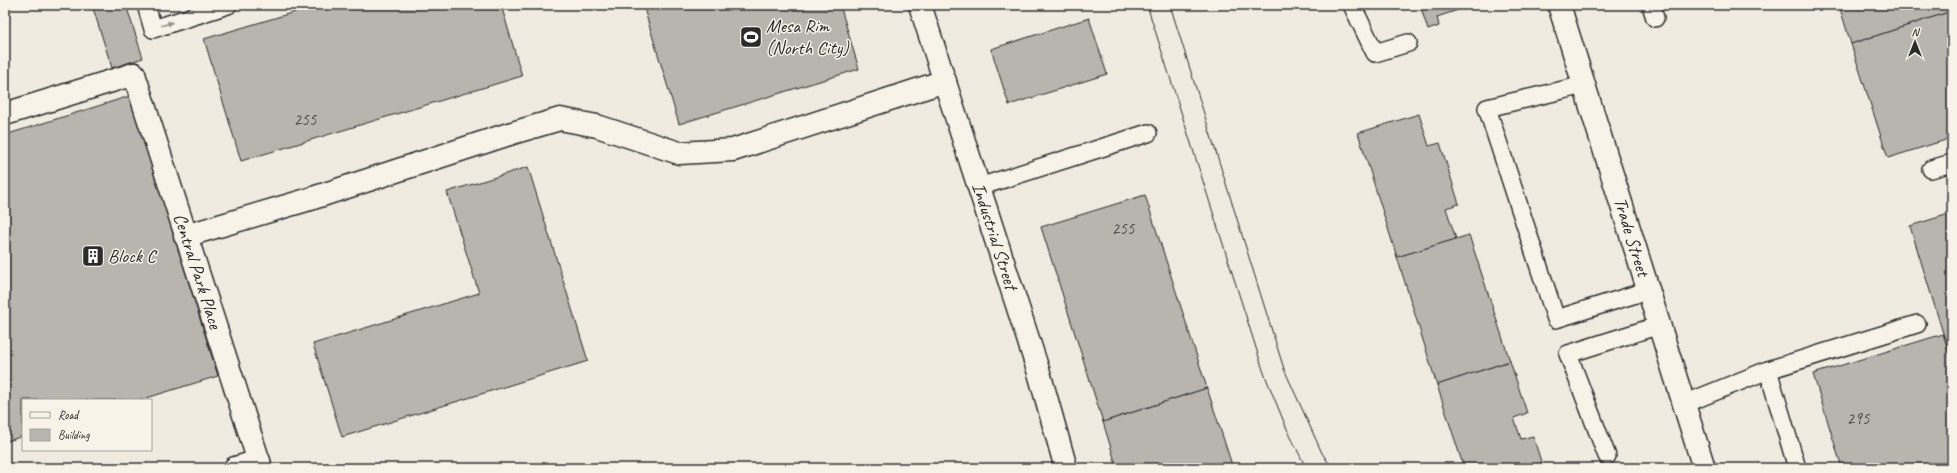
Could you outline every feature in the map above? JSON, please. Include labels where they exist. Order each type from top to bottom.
[{"type":"street","name":"Industrial Street","points":[[920,5],[1040,376],[1066,468]]},
{"type":"street","name":"Trade Street","points":[[1559,5],[1704,468]]},
{"type":"street","name":"Central Park Place","points":[[5,114],[134,74],[185,236],[260,464]]},
{"type":"street","points":[[185,236],[310,199],[509,134],[560,119],[597,126],[679,153],[733,150],[945,81]]},
{"type":"street","points":[[235,468],[260,464]]},
{"type":"lane","points":[[146,5],[153,29],[228,5]]},
{"type":"lane","points":[[1352,5],[1375,53],[1408,42]]},
{"type":"lane","points":[[1584,85],[1487,108],[1556,319],[1649,290]]},
{"type":"lane","points":[[978,187],[1148,133]]},
{"type":"lane","points":[[1931,169],[1952,163]]},
{"type":"lane","points":[[1684,404],[1768,370],[1916,324]]},
{"type":"lane","points":[[1607,456],[1568,354],[1660,325]]},
{"type":"lane","points":[[1768,370],[1797,468]]},
{"type":"building","points":[[92,5],[126,5],[143,58],[112,68]]},
{"type":"building","points":[[318,5],[501,5],[522,76],[241,161],[204,39]]},
{"type":"building","name":"Mesa Rim (North City)","points":[[643,5],[840,5],[859,69],[679,124]]},
{"type":"building","points":[[1420,5],[1463,5],[1464,8],[1437,17],[1439,26],[1428,30]]},
{"type":"building","points":[[1839,5],[1952,5],[1952,11],[1851,44]]},
{"type":"building","points":[[1952,11],[1952,138],[1888,158],[1851,44]]},
{"type":"building","points":[[1089,18],[1107,74],[1009,105],[991,49]]},
{"type":"building","name":"Block C","points":[[130,96],[218,376],[143,399],[22,399],[22,436],[5,442],[5,135]]},
{"type":"building","points":[[1419,114],[1429,146],[1440,143],[1459,204],[1446,208],[1456,239],[1397,257],[1358,133]]},
{"type":"building","points":[[528,167],[588,361],[342,437],[313,344],[479,293],[447,192]]},
{"type":"building","points":[[1145,195],[1207,388],[1103,422],[1041,227]]},
{"type":"building","points":[[1952,213],[1952,359],[1951,359],[1910,226]]},
{"type":"building","points":[[1469,235],[1510,361],[1437,385],[1397,257]]},
{"type":"building","points":[[1943,334],[1952,361],[1952,468],[1842,468],[1813,374]]},
{"type":"building","points":[[1510,361],[1527,413],[1514,418],[1521,439],[1533,436],[1543,468],[1464,468],[1437,385]]},
{"type":"building","points":[[1207,388],[1233,468],[1117,468],[1103,422]]},
{"type":"tram line","points":[[1147,5],[1264,373],[1286,427],[1306,468]]},
{"type":"tram line","points":[[1170,5],[1284,369],[1322,453],[1332,468]]},
{"type":"place","name":"Mesa Rim (North City)","points":[[751,37]]},
{"type":"place","name":"Block C","points":[[93,256]]}]
